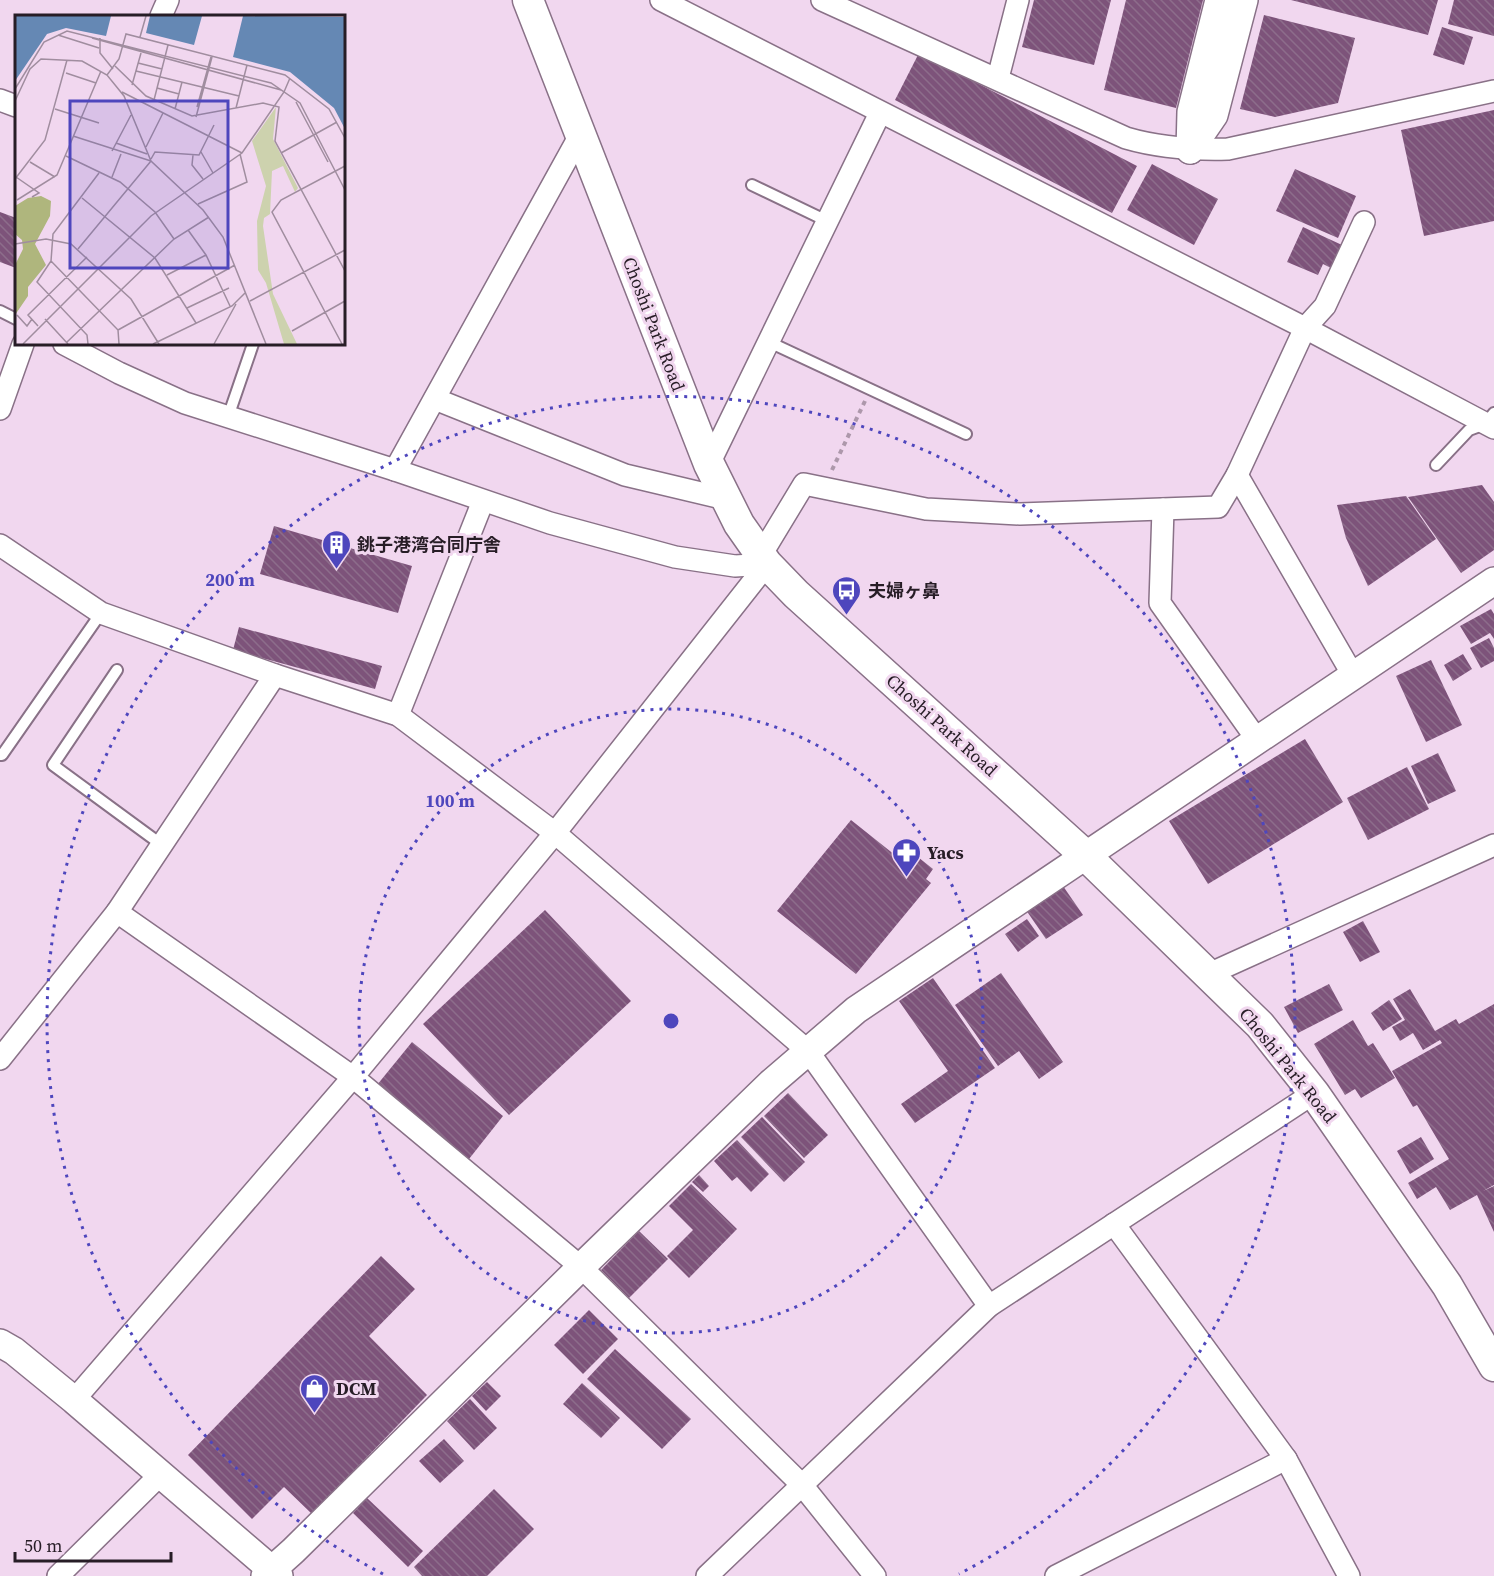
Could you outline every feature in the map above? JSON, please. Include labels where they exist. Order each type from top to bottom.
[{"type":"main road","name":"Choshi Park Road","points":[[528,0],[710,464],[739,524],[764,559],[796,594],[1086,856],[1260,1025],[1314,1093],[1447,1286],[1494,1366]]},
{"type":"street","points":[[161,15],[168,0]]},
{"type":"street","points":[[661,0],[1491,422]]},
{"type":"street","points":[[822,0],[1126,138],[1151,145],[1190,150],[1228,149],[1494,91]]},
{"type":"street","points":[[998,78],[1018,0]]},
{"type":"street","points":[[1190,150],[1191,112],[1219,0]]},
{"type":"street","points":[[1190,150],[1214,115],[1244,0]]},
{"type":"street","points":[[0,100],[15,106]]},
{"type":"street","points":[[710,464],[880,113]]},
{"type":"street","points":[[395,470],[580,135]]},
{"type":"street","points":[[74,1400],[353,1077],[555,833],[764,559],[804,484],[926,508],[1020,514],[1218,507],[1237,475],[1305,328],[1325,306],[1364,222]]},
{"type":"street","points":[[0,409],[23,345]]},
{"type":"street","points":[[66,345],[119,373],[185,403],[395,470],[550,523],[675,557],[735,566],[764,559]]},
{"type":"street","points":[[435,399],[625,475],[726,499]]},
{"type":"street","points":[[1237,475],[1354,676]]},
{"type":"street","points":[[398,715],[483,501]]},
{"type":"street","points":[[1163,509],[1160,603],[1258,741]]},
{"type":"street","points":[[0,544],[101,614],[398,715],[555,833],[808,1051],[989,1306]]},
{"type":"street","points":[[0,1343],[14,1351],[162,1473],[272,1574],[581,1267],[771,1083],[856,1010],[1494,581]]},
{"type":"street","points":[[0,1059],[117,912],[275,675]]},
{"type":"street","points":[[1209,974],[1494,845]]},
{"type":"street","points":[[117,912],[353,1077],[581,1267],[802,1485],[875,1576]]},
{"type":"street","points":[[707,1576],[989,1306],[1314,1093]]},
{"type":"street","points":[[1114,1224],[1286,1459],[1349,1576]]},
{"type":"street","points":[[1056,1576],[1286,1459]]},
{"type":"street","points":[[58,1576],[162,1473]]},
{"type":"lane","points":[[752,185],[827,221]]},
{"type":"lane","points":[[0,311],[15,318]]},
{"type":"lane","points":[[768,342],[966,434]]},
{"type":"lane","points":[[228,417],[253,345]]},
{"type":"lane","points":[[1436,465],[1469,430],[1491,422]]},
{"type":"lane","points":[[0,755],[101,614]]},
{"type":"lane","points":[[117,670],[53,765],[162,845]]},
{"type":"path","points":[[824,488],[870,389]]},
{"type":"building","points":[[1034,0],[1111,0],[1094,65],[1022,47]]},
{"type":"building","points":[[1126,0],[1203,0],[1176,108],[1104,90]]},
{"type":"building","points":[[1291,0],[1438,0],[1428,35]]},
{"type":"building","points":[[1454,0],[1494,0],[1494,36],[1448,24]]},
{"type":"building","points":[[1264,15],[1355,38],[1338,103],[1275,117],[1240,109]]},
{"type":"building","points":[[1442,27],[1473,37],[1464,65],[1433,55]]},
{"type":"building","points":[[919,53],[1137,166],[1112,213],[895,100]]},
{"type":"building","points":[[1494,110],[1494,221],[1424,236],[1401,130]]},
{"type":"building","points":[[1152,164],[1218,199],[1194,245],[1127,210]]},
{"type":"building","points":[[1295,169],[1356,196],[1338,238],[1276,211]]},
{"type":"building","points":[[0,212],[15,218],[15,268],[0,262]]},
{"type":"building","points":[[1303,227],[1342,245],[1331,268],[1323,264],[1318,275],[1287,262]]},
{"type":"building","points":[[1482,485],[1494,502],[1494,550],[1461,573],[1408,497]]},
{"type":"building","points":[[1406,496],[1436,539],[1368,586],[1346,538],[1337,505]]},
{"type":"building","name":"銚子港湾合同庁舎","points":[[274,526],[412,566],[398,613],[260,574]]},
{"type":"building","points":[[1491,609],[1494,614],[1494,639],[1490,633],[1471,644],[1460,626]]},
{"type":"building","points":[[239,627],[382,666],[375,689],[233,650]]},
{"type":"building","points":[[1489,638],[1494,648],[1494,661],[1481,668],[1470,648]]},
{"type":"building","points":[[1463,654],[1472,669],[1453,681],[1444,665]]},
{"type":"building","points":[[1431,660],[1462,725],[1426,742],[1396,676]]},
{"type":"building","points":[[1305,739],[1343,802],[1208,884],[1169,821]]},
{"type":"building","points":[[1438,753],[1456,791],[1428,804],[1411,766]]},
{"type":"building","points":[[1407,767],[1429,809],[1368,840],[1347,798]]},
{"type":"building","points":[[851,820],[910,867],[918,857],[933,869],[926,879],[931,883],[856,974],[777,911]]},
{"type":"building","points":[[1063,886],[1083,915],[1046,939],[1026,910]]},
{"type":"building","points":[[545,910],[631,1001],[509,1115],[423,1024]]},
{"type":"building","points":[[1027,919],[1039,936],[1018,952],[1005,934]]},
{"type":"building","points":[[1363,921],[1380,952],[1360,962],[1343,932]]},
{"type":"building","points":[[1001,973],[1063,1062],[1039,1079],[1019,1051],[998,1066],[955,1005]]},
{"type":"building","points":[[933,978],[995,1068],[915,1123],[901,1104],[948,1071],[899,1001]]},
{"type":"building","points":[[1329,984],[1343,1010],[1298,1033],[1284,1007]]},
{"type":"building","points":[[1410,989],[1435,1031],[1456,1019],[1459,1024],[1494,1004],[1494,1185],[1483,1191],[1494,1186],[1494,1232],[1477,1195],[1450,1210],[1436,1187],[1417,1199],[1408,1183],[1449,1159],[1417,1105],[1413,1107],[1392,1071],[1442,1043],[1440,1040],[1423,1050],[1413,1033],[1400,1041],[1392,1027],[1405,1020],[1393,999]]},
{"type":"building","points":[[1389,1000],[1402,1019],[1383,1031],[1371,1013]]},
{"type":"building","points":[[1353,1020],[1368,1046],[1373,1043],[1395,1078],[1361,1098],[1355,1089],[1345,1095],[1314,1044]]},
{"type":"building","points":[[412,1042],[503,1116],[469,1159],[377,1085]]},
{"type":"building","points":[[788,1093],[828,1135],[804,1158],[764,1116]]},
{"type":"building","points":[[762,1117],[805,1162],[784,1182],[741,1137]]},
{"type":"building","points":[[1421,1137],[1434,1159],[1410,1174],[1397,1151]]},
{"type":"building","points":[[737,1140],[769,1174],[751,1192],[737,1177],[732,1181],[714,1161]]},
{"type":"building","points":[[699,1175],[709,1186],[703,1192],[692,1182]]},
{"type":"building","points":[[691,1184],[737,1229],[689,1278],[667,1256],[693,1230],[669,1206]]},
{"type":"building","points":[[639,1231],[668,1259],[629,1298],[601,1270]]},
{"type":"building","points":[[381,1256],[415,1289],[369,1336],[427,1395],[312,1514],[284,1487],[252,1519],[188,1455]]},
{"type":"building","points":[[589,1310],[618,1339],[583,1374],[554,1345]]},
{"type":"building","points":[[615,1349],[691,1419],[662,1449],[587,1379]]},
{"type":"building","points":[[487,1382],[501,1396],[486,1411],[472,1396]]},
{"type":"building","points":[[582,1383],[620,1418],[601,1438],[563,1404]]},
{"type":"building","points":[[470,1399],[497,1428],[474,1450],[447,1421]]},
{"type":"building","points":[[444,1439],[464,1461],[440,1483],[419,1461]]},
{"type":"building","points":[[494,1489],[534,1529],[487,1576],[422,1576],[414,1567]]},
{"type":"building","points":[[367,1498],[423,1551],[408,1567],[353,1513]]},
{"type":"place","name":"銚子港湾合同庁舎","points":[[336,570]]},
{"type":"place","name":"夫婦ヶ鼻","points":[[847,616]]},
{"type":"place","name":"Yacs","points":[[906,878]]},
{"type":"place","name":"DCM","points":[[315,1414]]}]
